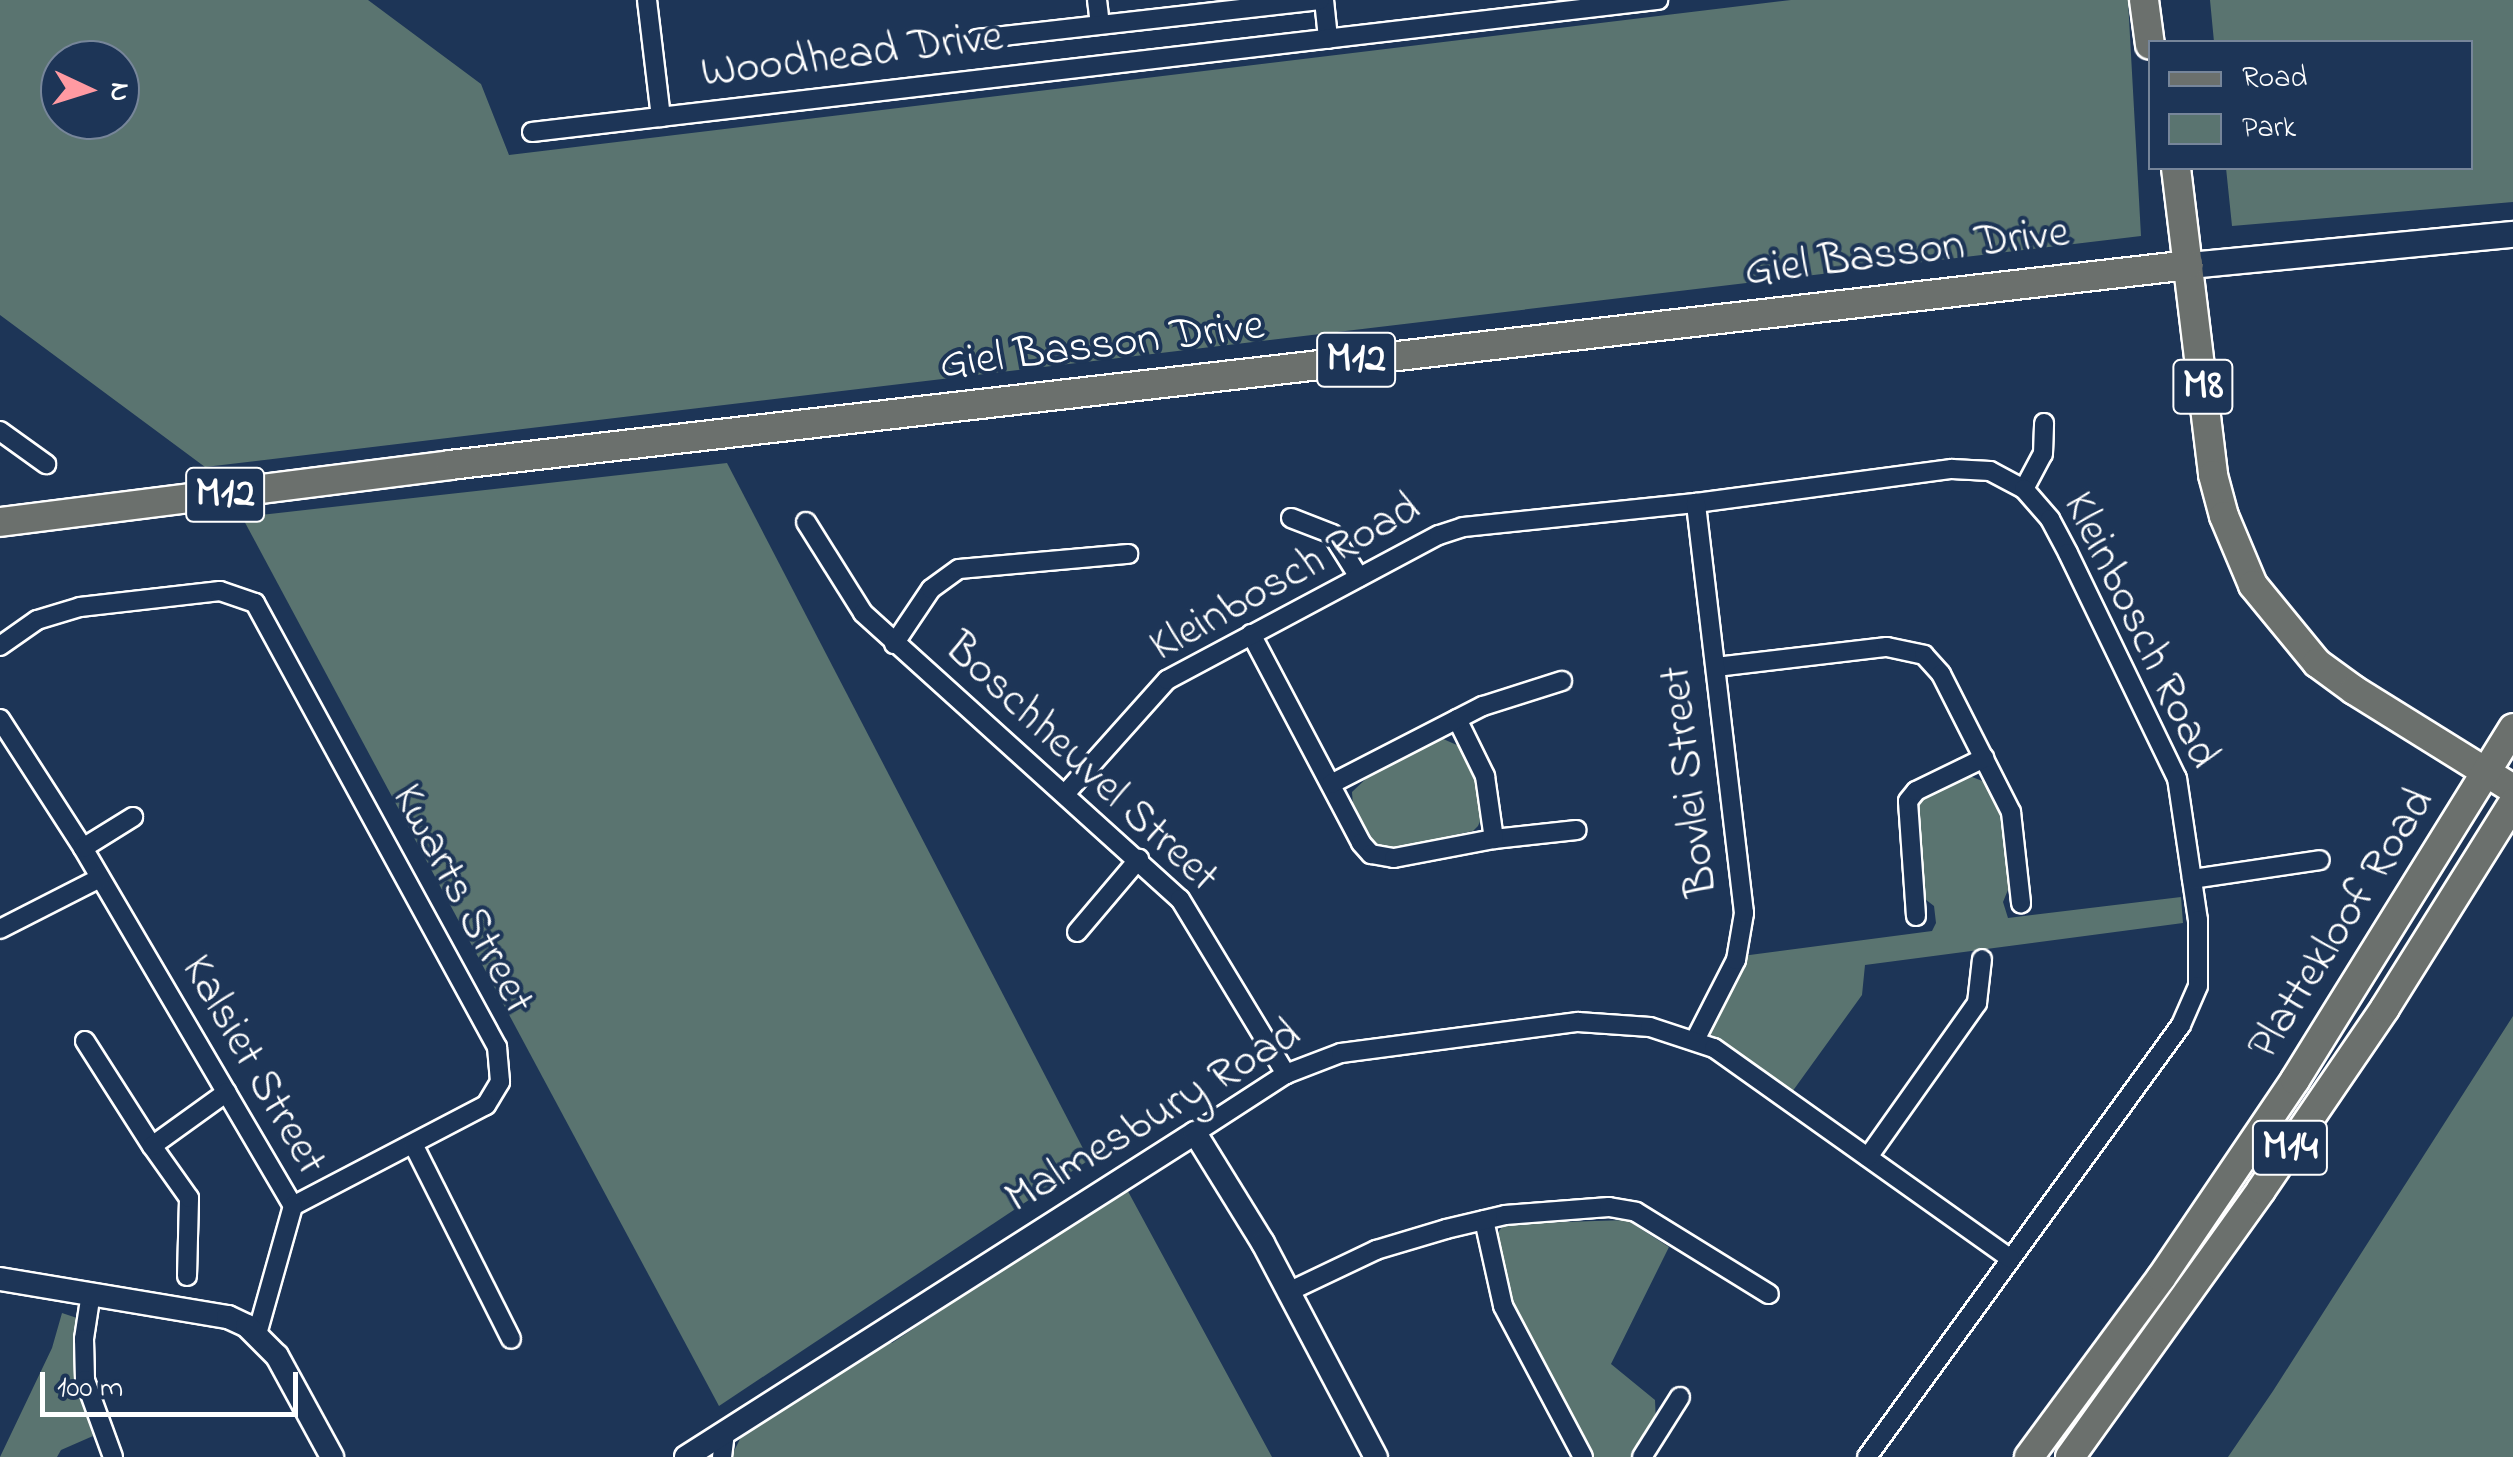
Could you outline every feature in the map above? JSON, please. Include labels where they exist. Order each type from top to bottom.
[{"type":"main road","points":[[2144,0],[2149,40]]},
{"type":"main road","points":[[2161,0],[2165,40]]},
{"type":"main road","name":"M8","points":[[2176,170],[2213,475],[2224,516],[2253,585],[2318,662],[2354,690],[2513,789]]},
{"type":"main road","name":"Giel Basson Drive","points":[[0,522],[488,460],[2189,265],[2513,234]]},
{"type":"main road","name":"Plattekloof Road","points":[[2029,1457],[2246,1155],[2513,728]]},
{"type":"main road","name":"Plattekloof Road","points":[[2070,1457],[2292,1145],[2513,804]]},
{"type":"street","points":[[647,0],[661,117]]},
{"type":"street","points":[[1098,0],[1100,22]]},
{"type":"street","points":[[977,39],[1100,22],[1322,0],[1328,39]]},
{"type":"street","name":"Woodhead Drive","points":[[532,132],[1657,0]]},
{"type":"street","points":[[2024,489],[2043,454],[2044,424]]},
{"type":"street","points":[[0,431],[46,464]]},
{"type":"street","name":"Kleinbosch Road","points":[[1066,794],[1167,680],[1359,577],[1463,527],[1696,504],[1952,469],[1990,472],[2024,489],[2059,536],[2169,758],[2181,797],[2200,952],[2190,1008],[2107,1129],[1867,1457]]},
{"type":"street","name":"Bovlei Street","points":[[1695,1040],[1736,960],[1743,928],[1696,504]]},
{"type":"street","points":[[1290,518],[1332,534],[1359,577]]},
{"type":"street","name":"Boschheuvel Street","points":[[806,522],[843,586],[894,644],[1139,859],[1189,909],[1286,1074]]},
{"type":"street","points":[[894,644],[931,589],[959,569],[1128,554]]},
{"type":"street","name":"Kwarts Street","points":[[0,646],[37,620],[80,607],[220,591],[247,598],[266,618],[500,1056],[500,1082],[486,1106],[292,1206]]},
{"type":"street","points":[[1251,634],[1371,854],[1394,858],[1494,839],[1577,830]]},
{"type":"street","points":[[1716,668],[1887,647],[1917,651],[1941,674],[2011,812],[2021,903]]},
{"type":"street","points":[[1331,784],[1457,720],[1530,688],[1562,681]]},
{"type":"street","name":"Kalsiet Street","points":[[0,718],[83,848],[292,1206],[257,1334]]},
{"type":"street","points":[[1457,720],[1484,776],[1494,839]]},
{"type":"street","points":[[1916,916],[1908,801],[1916,791],[1984,758]]},
{"type":"street","points":[[83,848],[133,817]]},
{"type":"street","points":[[1077,932],[1139,859]]},
{"type":"street","points":[[2192,878],[2320,860]]},
{"type":"street","points":[[0,929],[100,878]]},
{"type":"street","points":[[1868,1157],[1978,1003],[1982,959]]},
{"type":"street","name":"Malmesbury Road","points":[[686,1457],[1286,1074],[1341,1054],[1578,1022],[1634,1024],[1695,1040],[2010,1258]]},
{"type":"street","points":[[86,1040],[189,1198],[187,1276]]},
{"type":"street","points":[[152,1146],[227,1092]]},
{"type":"street","points":[[1195,1133],[1288,1292],[1376,1457]]},
{"type":"street","points":[[412,1144],[511,1340]]},
{"type":"street","points":[[1288,1292],[1376,1250],[1484,1220],[1622,1208],[1770,1294]]},
{"type":"street","points":[[1484,1220],[1502,1306],[1582,1457]]},
{"type":"street","points":[[0,1278],[228,1318],[257,1334],[277,1356],[332,1457]]},
{"type":"street","points":[[91,1293],[84,1338],[85,1380],[113,1457]]},
{"type":"street","points":[[1642,1457],[1680,1398]]},
{"type":"street","points":[[722,1457],[725,1433]]},
{"type":"green space","points":[[0,0],[368,0],[481,84],[509,155],[1791,0],[2128,0],[2141,236],[205,467],[0,315]]},
{"type":"green space","points":[[2210,0],[2513,0],[2513,202],[2232,226],[2226,170],[2473,170],[2473,40],[2214,40]]},
{"type":"green space","points":[[727,463],[1089,1160],[719,1406],[242,517]]},
{"type":"green space","points":[[1441,738],[1459,746],[1477,780],[1482,817],[1478,826],[1473,831],[1394,848],[1376,845],[1353,806],[1352,792],[1373,772]]},
{"type":"green space","points":[[1967,775],[1985,782],[2004,819],[2012,880],[2003,902],[2008,918],[2181,897],[2183,923],[1865,965],[1862,995],[1792,1092],[1706,1031],[1742,956],[1932,931],[1936,923],[1934,906],[1921,896],[1917,806],[1930,793]]},
{"type":"green space","points":[[2513,1016],[2513,1457],[2228,1457],[2273,1391]]},
{"type":"green space","points":[[1124,1184],[1272,1457],[731,1457],[743,1433],[883,1341],[892,1343],[967,1293],[969,1285]]},
{"type":"green space","points":[[1627,1220],[1669,1247],[1611,1364],[1655,1400],[1656,1423],[1632,1457],[1590,1457],[1510,1308],[1494,1238],[1504,1224]]},
{"type":"green space","points":[[62,1313],[77,1318],[75,1381],[93,1436],[61,1450],[57,1457],[0,1457],[52,1348]]}]
